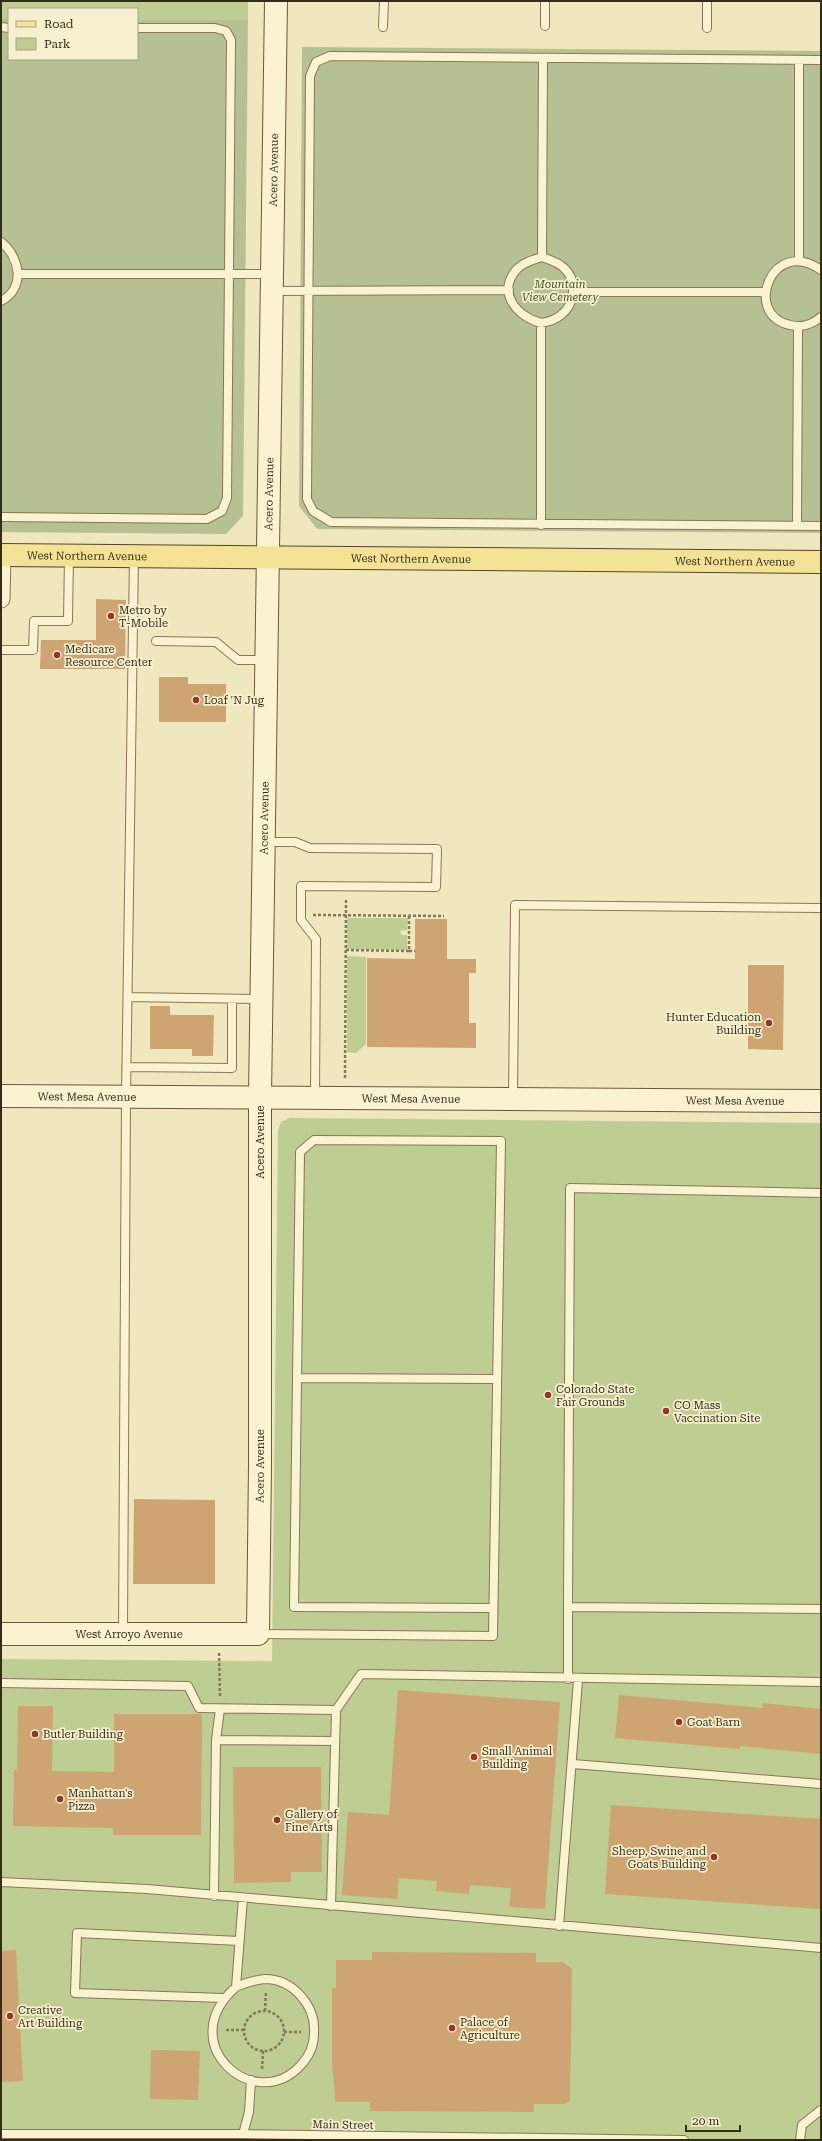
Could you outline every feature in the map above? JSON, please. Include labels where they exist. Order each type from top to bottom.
[{"type":"main road","name":"West Northern Avenue","points":[[1,555],[821,562]]},
{"type":"street","name":"Acero Avenue","points":[[258,1634],[260,1466],[260,1097],[265,842],[266,557],[276,1]]},
{"type":"street","points":[[1,555],[1,598]]},
{"type":"street","name":"West Mesa Avenue","points":[[1,1096],[260,1097],[315,1088],[513,1098],[821,1101]]},
{"type":"street","name":"West Arroyo Avenue","points":[[1,1634],[258,1634]]},
{"type":"lane","points":[[383,27],[384,1]]},
{"type":"lane","points":[[545,1],[545,26]]},
{"type":"lane","points":[[707,1],[707,28]]},
{"type":"lane","points":[[1,517],[207,519],[222,511],[227,498],[231,40],[226,31],[215,28],[138,28]]},
{"type":"lane","points":[[821,60],[330,56],[316,62],[310,76],[307,499],[313,511],[331,522],[541,525],[821,526]]},
{"type":"lane","points":[[542,256],[543,58]]},
{"type":"lane","points":[[798,261],[799,60]]},
{"type":"lane","points":[[1,242],[11,251],[17,262],[18,274],[13,290],[1,301]]},
{"type":"lane","points":[[542,256],[556,262],[566,269],[572,279],[574,292],[570,304],[562,315],[541,323],[523,316],[516,309],[511,300],[509,290],[511,280],[516,270],[526,262],[542,256]]},
{"type":"lane","points":[[821,270],[808,262],[789,262],[773,272],[768,280],[765,292],[769,309],[775,317],[785,324],[798,327],[814,323],[821,317]]},
{"type":"lane","points":[[18,274],[229,274],[308,291],[509,290]]},
{"type":"lane","points":[[574,292],[765,292]]},
{"type":"lane","points":[[541,323],[541,525]]},
{"type":"lane","points":[[797,526],[798,327]]},
{"type":"lane","points":[[1,650],[33,650],[34,621],[68,621],[69,555]]},
{"type":"lane","points":[[123,1635],[126,1097],[134,555]]},
{"type":"lane","points":[[156,640],[216,642],[238,660],[266,660]]},
{"type":"lane","points":[[265,842],[295,842],[310,848],[437,849],[436,887],[301,886],[301,920],[316,939],[315,1088]]},
{"type":"lane","points":[[513,1098],[515,905],[821,908]]},
{"type":"lane","points":[[128,997],[262,1000]]},
{"type":"lane","points":[[127,1067],[232,1068],[232,999]]},
{"type":"lane","points":[[258,1634],[493,1636],[501,1141],[314,1140],[300,1152],[294,1607],[493,1608]]},
{"type":"lane","points":[[568,1680],[570,1188],[821,1193]]},
{"type":"lane","points":[[297,1378],[497,1380]]},
{"type":"lane","points":[[568,1607],[821,1609]]},
{"type":"lane","points":[[331,1906],[336,1710],[362,1674],[568,1680],[821,1682]]},
{"type":"lane","points":[[559,1926],[573,1764],[578,1680]]},
{"type":"lane","points":[[1,1683],[188,1686],[199,1708],[336,1710]]},
{"type":"lane","points":[[214,1896],[216,1740],[220,1708]]},
{"type":"lane","points":[[216,1740],[335,1741]]},
{"type":"lane","points":[[573,1764],[821,1784]]},
{"type":"lane","points":[[1,1882],[140,1888],[214,1896],[821,1948]]},
{"type":"lane","points":[[236,1987],[243,1898]]},
{"type":"lane","points":[[223,1998],[74,1993],[77,1933],[239,1941]]},
{"type":"lane","points":[[266,1979],[284,1983],[299,1993],[309,2007],[315,2024],[314,2042],[307,2058],[295,2072],[279,2080],[261,2082],[251,2080],[231,2071],[220,2059],[214,2044],[212,2028],[215,2012],[223,1998],[236,1987],[250,1981],[266,1979]]},
{"type":"lane","points":[[243,2134],[249,2112],[251,2080]]},
{"type":"lane","points":[[800,2140],[802,2125],[821,2110]]},
{"type":"lane","name":"Main Street","points":[[1,2134],[219,2137],[243,2134],[684,2140]]},
{"type":"path","points":[[315,1088],[345,1080],[346,886]]},
{"type":"path","points":[[301,915],[444,916]]},
{"type":"path","points":[[409,916],[409,951]]},
{"type":"path","points":[[346,950],[415,951]]},
{"type":"path","points":[[218,1634],[220,1708]]},
{"type":"path","points":[[265,2011],[266,1979]]},
{"type":"path","points":[[265,2011],[278,2016],[282,2022],[284,2032],[281,2042],[276,2047],[263,2051],[251,2047],[244,2037],[243,2030],[252,2014],[265,2011]]},
{"type":"path","points":[[284,2032],[314,2032]]},
{"type":"path","points":[[261,2082],[263,2051]]},
{"type":"green space","points":[[1,1],[248,1],[248,20],[138,20],[138,8],[8,8],[8,19],[1,19]]},
{"type":"green space","points":[[1,19],[8,19],[8,60],[138,60],[138,20],[248,20],[243,516],[226,534],[1,532]]},
{"type":"green space","name":"Mountain View Cemetery","points":[[302,47],[821,51],[821,533],[317,529],[299,506]]},
{"type":"green space","points":[[347,918],[408,918],[407,930],[400,931],[402,935],[407,935],[407,950],[347,949]]},
{"type":"green space","points":[[347,956],[366,957],[366,1044],[356,1053],[347,1052]]},
{"type":"green space","name":"Colorado State Fair Grounds","points":[[290,1118],[821,1123],[821,2140],[1,2140],[1,1659],[272,1661],[278,1131],[281,1122]]},
{"type":"building","points":[[96,599],[126,600],[125,669],[40,669],[41,640],[96,640]]},
{"type":"building","points":[[159,677],[188,677],[188,684],[226,684],[226,722],[159,722]]},
{"type":"building","points":[[415,919],[447,919],[447,959],[476,959],[476,973],[469,973],[469,1023],[476,1023],[476,1048],[367,1047],[367,958],[415,959]]},
{"type":"building","points":[[748,965],[784,965],[783,1050],[748,1049]]},
{"type":"building","points":[[150,1006],[170,1006],[170,1015],[214,1015],[213,1056],[192,1056],[192,1049],[150,1049]]},
{"type":"building","points":[[134,1499],[215,1500],[215,1584],[133,1584]]},
{"type":"building","name":"Small Animal Building","points":[[398,1690],[560,1702],[545,1909],[509,1907],[511,1888],[470,1885],[469,1894],[436,1891],[437,1881],[399,1878],[397,1899],[342,1895],[348,1812],[389,1815]]},
{"type":"building","name":"Goat Barn","points":[[619,1695],[763,1708],[763,1703],[821,1709],[821,1754],[740,1746],[740,1749],[615,1738]]},
{"type":"building","points":[[18,1706],[53,1706],[52,1771],[114,1772],[114,1714],[202,1714],[201,1835],[113,1835],[113,1828],[13,1826],[14,1770],[17,1770]]},
{"type":"building","name":"Gallery of Fine Arts","points":[[233,1767],[321,1767],[322,1872],[291,1872],[291,1882],[234,1883]]},
{"type":"building","name":"Sheep, Swine and Goats Building","points":[[611,1805],[821,1819],[821,1909],[605,1894]]},
{"type":"building","name":"Creative Art Building","points":[[16,1950],[23,2081],[1,2082],[1,1951]]},
{"type":"building","name":"Palace of Agriculture","points":[[372,1952],[536,1953],[536,1962],[563,1962],[572,1969],[570,2101],[564,2104],[534,2104],[534,2112],[370,2111],[370,2102],[335,2102],[332,2068],[332,1988],[336,1988],[336,1960],[372,1960]]},
{"type":"building","points":[[151,2050],[200,2051],[198,2100],[150,2099]]},
{"type":"place","name":"Metro by T-Mobile","points":[[111,616]]},
{"type":"place","name":"Medicare Resource Center","points":[[57,655]]},
{"type":"place","name":"Loaf 'N Jug","points":[[196,700]]},
{"type":"place","name":"Hunter Education Building","points":[[769,1023]]},
{"type":"place","name":"Colorado State Fair Grounds","points":[[548,1395]]},
{"type":"place","name":"CO Mass Vaccination Site","points":[[666,1411]]},
{"type":"place","name":"Goat Barn","points":[[679,1722]]},
{"type":"place","name":"Butler Building","points":[[35,1734]]},
{"type":"place","name":"Small Animal Building","points":[[474,1757]]},
{"type":"place","name":"Manhattan's Pizza","points":[[60,1799]]},
{"type":"place","name":"Gallery of Fine Arts","points":[[277,1820]]},
{"type":"place","name":"Sheep, Swine and Goats Building","points":[[714,1857]]},
{"type":"place","name":"Creative Art Building","points":[[10,2016]]},
{"type":"place","name":"Palace of Agriculture","points":[[452,2028]]}]
